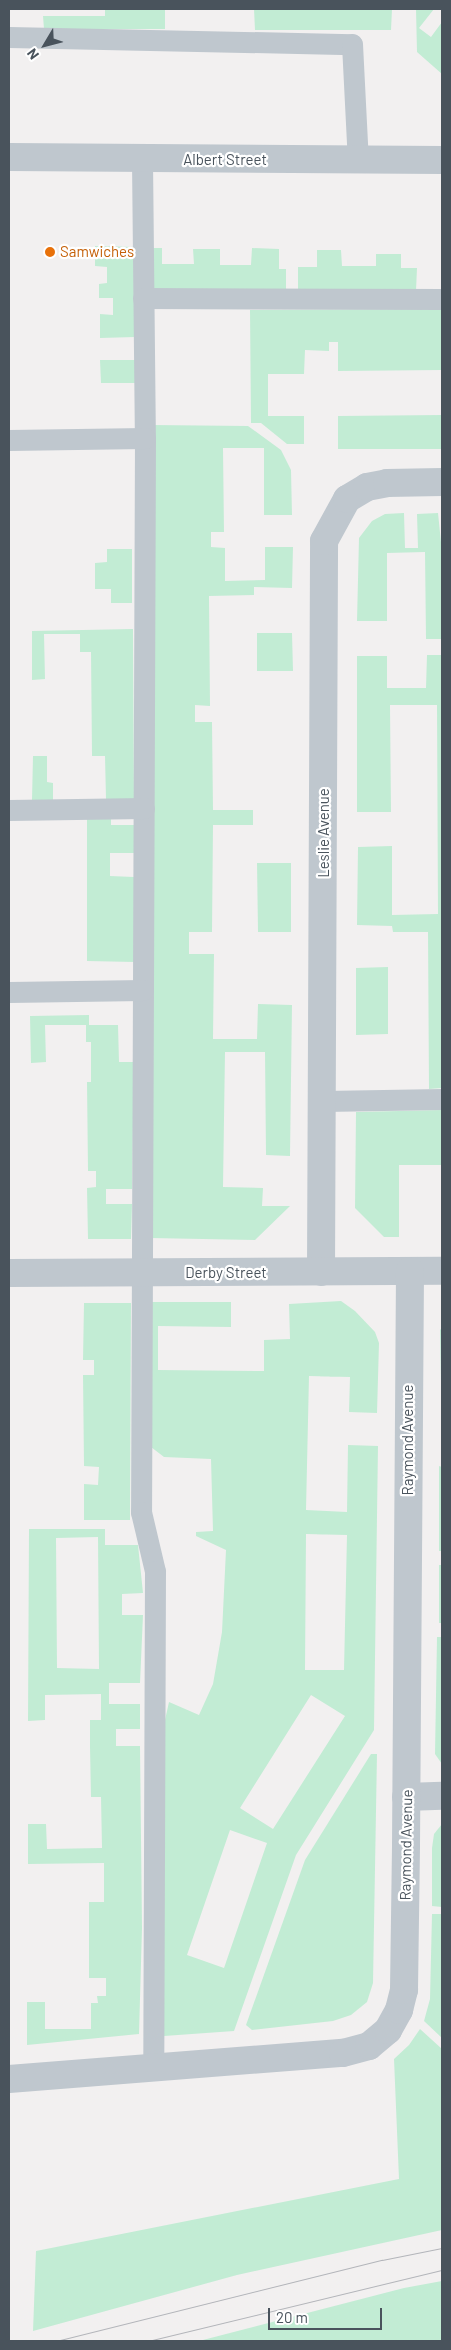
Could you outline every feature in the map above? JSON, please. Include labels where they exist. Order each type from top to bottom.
[{"type":"street","name":"Albert Street","points":[[9,157],[142,160],[442,160]]},
{"type":"street","name":"Leslie Avenue","points":[[321,1272],[324,1101],[324,541],[347,498],[367,487],[387,483],[442,482]]},
{"type":"street","name":"Raymond Avenue","points":[[9,2079],[153,2066],[343,2053],[369,2046],[388,2030],[400,2010],[404,1990],[410,1270]]},
{"type":"street","name":"Derby Street","points":[[9,1273],[140,1274],[442,1271]]},
{"type":"street","points":[[406,1797],[442,1796]]},
{"type":"lane","points":[[9,37],[352,44],[358,161]]},
{"type":"lane","points":[[142,160],[145,438],[140,1274],[141,1512],[154,1571],[153,2066]]},
{"type":"lane","points":[[143,298],[442,299]]},
{"type":"lane","points":[[9,440],[145,438]]},
{"type":"lane","points":[[9,810],[144,808]]},
{"type":"lane","points":[[9,992],[143,990]]},
{"type":"lane","points":[[324,1101],[442,1099]]},
{"type":"green space","points":[[105,9],[165,9],[165,29],[44,29],[43,16],[105,16]]},
{"type":"green space","points":[[254,9],[392,9],[391,30],[255,30]]},
{"type":"green space","points":[[416,9],[434,9],[419,28],[431,37],[442,22],[442,74],[417,52]]},
{"type":"green space","points":[[95,246],[135,247],[135,337],[100,338],[100,314],[113,315],[113,298],[99,298],[99,284],[107,283],[107,267],[95,266]]},
{"type":"green space","points":[[152,248],[162,248],[162,264],[194,264],[193,249],[220,249],[220,265],[251,265],[252,248],[279,249],[279,269],[286,269],[286,289],[151,289]]},
{"type":"green space","points":[[317,250],[341,250],[342,266],[376,266],[376,254],[401,254],[401,268],[417,268],[416,291],[298,290],[298,267],[317,267]]},
{"type":"green space","points":[[442,309],[442,370],[338,371],[338,342],[329,342],[329,351],[305,350],[304,374],[268,374],[268,416],[304,416],[304,444],[287,444],[261,423],[251,423],[250,310]]},
{"type":"green space","points":[[100,360],[135,360],[135,383],[101,383]]},
{"type":"green space","points":[[442,415],[442,449],[338,449],[338,416]]},
{"type":"green space","points":[[152,425],[248,426],[281,450],[291,470],[292,515],[264,515],[264,448],[223,448],[224,532],[211,532],[211,547],[225,548],[225,581],[265,580],[265,547],[293,547],[292,588],[254,587],[254,595],[209,596],[210,706],[195,705],[195,722],[212,722],[213,810],[253,810],[253,825],[213,825],[212,932],[189,932],[189,954],[214,954],[213,1039],[257,1039],[258,1004],[292,1005],[290,1156],[266,1155],[265,1052],[225,1052],[223,1187],[263,1188],[262,1206],[290,1206],[255,1240],[150,1238]]},
{"type":"green space","points":[[404,513],[405,548],[418,548],[417,514],[438,513],[442,552],[442,639],[426,639],[425,552],[387,553],[387,621],[357,621],[359,538],[372,521],[385,514]]},
{"type":"green space","points":[[107,549],[132,549],[132,603],[111,603],[111,589],[95,589],[95,563],[107,562]]},
{"type":"green space","points":[[133,629],[134,799],[106,799],[105,756],[92,756],[91,652],[80,652],[80,634],[44,634],[45,679],[32,680],[32,631]]},
{"type":"green space","points":[[257,633],[292,633],[293,671],[257,671]]},
{"type":"green space","points":[[427,655],[442,655],[442,1088],[429,1089],[428,932],[393,932],[392,926],[357,925],[358,847],[392,846],[392,915],[438,914],[437,705],[390,705],[391,812],[357,812],[357,656],[387,656],[387,688],[426,688]]},
{"type":"green space","points":[[33,756],[47,756],[47,782],[53,783],[53,800],[32,800]]},
{"type":"green space","points":[[111,817],[111,825],[134,825],[135,853],[110,853],[110,876],[134,877],[135,962],[87,961],[87,818]]},
{"type":"green space","points":[[257,863],[291,863],[291,932],[258,932]]},
{"type":"green space","points":[[388,967],[388,1034],[356,1035],[356,968]]},
{"type":"green space","points":[[89,1015],[89,1025],[118,1025],[119,1062],[134,1062],[132,1189],[106,1189],[106,1204],[132,1204],[131,1239],[88,1239],[87,1188],[96,1187],[96,1171],[88,1171],[87,1082],[91,1082],[91,1042],[86,1042],[86,1025],[45,1025],[46,1062],[31,1063],[30,1016]]},
{"type":"green space","points":[[442,1110],[442,1165],[399,1165],[399,1237],[384,1237],[355,1208],[356,1112]]},
{"type":"green space","points":[[341,1301],[355,1311],[375,1332],[379,1343],[377,1413],[349,1412],[350,1377],[309,1376],[306,1510],[347,1512],[348,1445],[378,1446],[374,1730],[296,1855],[234,2031],[164,2036],[161,1975],[163,1729],[169,1702],[199,1715],[213,1684],[222,1632],[226,1550],[196,1536],[196,1532],[213,1531],[211,1459],[164,1457],[151,1447],[150,1302],[231,1302],[231,1327],[158,1326],[158,1370],[264,1371],[264,1340],[290,1339],[289,1304]],"holes":[[[306,1534],[347,1535],[344,1670],[305,1670]],[[311,1695],[345,1716],[273,1829],[240,1808]],[[230,1830],[267,1843],[224,1968],[187,1955]]]},
{"type":"green space","points":[[84,1303],[131,1303],[130,1520],[84,1520],[84,1484],[98,1485],[99,1467],[84,1466],[83,1375],[94,1375],[94,1360],[83,1360]]},
{"type":"green space","points":[[442,1328],[442,1433],[440,1330]]},
{"type":"green space","points":[[439,1466],[442,1467],[442,1551],[439,1551]]},
{"type":"green space","points":[[29,1529],[105,1529],[105,1545],[138,1545],[143,1593],[122,1594],[122,1615],[143,1615],[140,1683],[109,1683],[109,1704],[140,1704],[140,1729],[116,1729],[116,1746],[140,1746],[142,1928],[139,2034],[27,2045],[27,2002],[45,2002],[45,2029],[91,2029],[91,2003],[98,2003],[97,1996],[106,1996],[106,1978],[89,1978],[89,1902],[104,1902],[104,1863],[28,1864],[28,1824],[46,1824],[47,1849],[102,1848],[101,1797],[91,1797],[90,1747],[90,1720],[101,1720],[101,1694],[45,1695],[45,1720],[28,1721]],"holes":[[[98,1537],[99,1669],[57,1668],[56,1538]]]},
{"type":"green space","points":[[439,1565],[442,1565],[442,1623],[439,1623]]},
{"type":"green space","points":[[437,1637],[442,1637],[442,1764],[435,1754]]},
{"type":"green space","points":[[371,1754],[377,1754],[373,1983],[367,2002],[351,2015],[333,2021],[252,2030],[246,2025],[305,1860]]},
{"type":"green space","points":[[442,1824],[442,1907],[432,1906],[432,1848],[434,1834]]},
{"type":"green space","points":[[432,1914],[442,1914],[442,2038],[424,2021],[430,1999]]},
{"type":"green space","points":[[420,2029],[442,2049],[442,2230],[237,2275],[33,2331],[36,2251],[399,2179],[394,2059],[409,2045]]},
{"type":"green space","points":[[442,2281],[442,2341],[199,2341],[404,2288]]},
{"type":"tram line","points":[[56,2341],[382,2260],[442,2248]]},
{"type":"tram line","points":[[148,2341],[442,2270]]},
{"type":"place","name":"Samwiches","points":[[50,252]]}]
